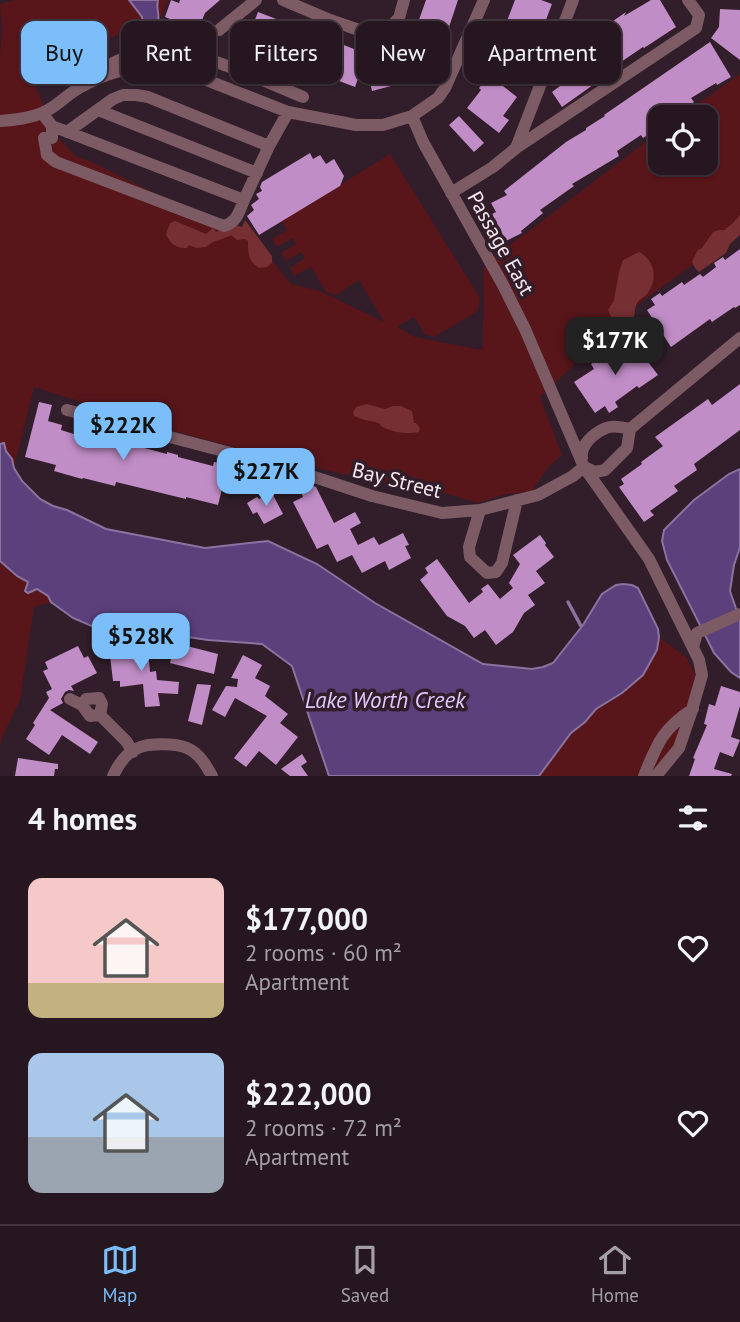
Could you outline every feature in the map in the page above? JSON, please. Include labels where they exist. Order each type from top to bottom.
[{"type":"street","points":[[219,30],[256,0]]},
{"type":"street","points":[[283,0],[359,30],[379,30],[390,27],[399,18],[404,0]]},
{"type":"street","points":[[78,89],[110,74],[138,67],[173,66],[288,112],[356,125],[383,125],[412,116],[438,98],[484,0]]},
{"type":"street","points":[[516,148],[573,0]]},
{"type":"street","points":[[451,193],[696,29],[699,15],[688,0]]},
{"type":"street","points":[[0,121],[14,121],[42,113],[78,89],[102,68],[134,54],[158,50],[177,51],[228,66],[303,97]]},
{"type":"street","points":[[67,132],[123,94],[148,97],[269,146]]},
{"type":"street","points":[[98,110],[257,173]]},
{"type":"street","points":[[52,126],[52,138],[44,138],[47,155],[56,162],[224,226],[232,223],[239,214],[269,146],[288,112]]},
{"type":"street","points":[[42,113],[52,126],[244,200]]},
{"type":"street","name":"Passage East","points":[[412,116],[423,142],[525,329],[584,467],[649,559],[699,660],[702,675],[676,753],[656,776]]},
{"type":"street","name":"Bay Street","points":[[67,410],[258,460],[372,496],[442,513],[480,510],[538,495],[584,467],[595,472],[605,470],[627,448],[630,429],[740,338]]},
{"type":"street","points":[[584,467],[581,452],[584,444],[607,427],[630,429]]},
{"type":"street","points":[[258,460],[261,477],[277,488],[311,476]]},
{"type":"street","points":[[480,510],[469,547],[470,557],[487,573],[496,572],[502,563],[517,500]]},
{"type":"street","points":[[693,647],[697,634],[740,614]]},
{"type":"street","points":[[76,702],[90,716],[100,715],[133,752]]},
{"type":"street","points":[[644,776],[664,732],[692,709]]},
{"type":"street","points":[[113,776],[118,763],[138,748],[164,744],[187,748],[205,762],[212,776]]},
{"type":"shaded area","points":[[15,0],[168,0],[159,21],[121,21],[121,33],[107,40],[107,21],[21,21],[21,84],[40,84],[36,87],[57,137],[76,156],[261,247],[291,284],[320,291],[384,322],[359,280],[336,295],[326,292],[311,267],[294,276],[290,268],[305,258],[301,252],[286,261],[281,253],[296,244],[293,238],[277,247],[272,239],[287,230],[282,221],[390,154],[480,298],[478,311],[434,337],[425,334],[414,317],[397,327],[415,337],[482,350],[483,273],[486,262],[648,140],[648,175],[718,175],[718,105],[696,105],[740,74],[740,231],[638,304],[540,397],[562,455],[550,465],[532,491],[502,495],[478,503],[444,493],[396,486],[290,462],[166,429],[34,387],[14,468],[4,444],[0,444],[0,4]]},
{"type":"shaded area","points":[[740,215],[740,235],[730,244],[726,253],[699,272],[692,262],[697,251],[713,232],[724,230]]},
{"type":"shaded area","points":[[245,220],[272,256],[272,263],[267,267],[259,268],[253,263],[248,241],[245,239],[237,240],[231,235],[206,247],[196,248],[189,245],[187,248],[180,248],[169,240],[166,234],[170,223],[175,221],[206,234],[213,228],[216,232],[235,225],[242,227]]},
{"type":"shaded area","points":[[639,252],[653,269],[652,286],[637,303],[633,319],[620,324],[613,321],[608,310],[614,300],[623,260]]},
{"type":"shaded area","points":[[367,404],[385,409],[401,406],[412,411],[414,423],[420,428],[419,432],[393,431],[354,416],[356,407]]},
{"type":"shaded area","points":[[0,561],[28,583],[25,590],[28,593],[37,589],[48,596],[51,602],[34,607],[20,700],[0,747]]},
{"type":"shaded area","points":[[659,637],[687,658],[699,681],[675,743],[661,766],[652,776],[539,776],[571,733],[596,709],[622,693],[643,675],[657,650]]},
{"type":"water","points":[[129,0],[158,0],[158,21],[142,21]]},
{"type":"water","name":"Lake Worth Creek","points":[[4,443],[22,481],[40,499],[53,506],[106,529],[205,548],[268,541],[317,564],[375,603],[483,664],[532,669],[553,663],[583,625],[602,594],[616,585],[623,584],[638,588],[658,629],[657,650],[643,675],[622,693],[596,709],[571,733],[539,776],[329,776],[292,666],[262,644],[94,627],[73,618],[37,589],[28,593],[25,591],[28,582],[0,561],[0,444]]},
{"type":"water","points":[[740,469],[740,547],[730,591],[740,620],[740,678],[714,653],[667,560],[662,541],[664,530],[694,500]]},
{"type":"building","points":[[171,0],[179,3],[180,0],[220,0],[205,13],[202,21],[175,21],[165,17]]},
{"type":"building","points":[[426,0],[458,0],[450,24],[450,21],[419,21]]},
{"type":"building","points":[[515,0],[541,0],[552,4],[546,21],[507,21]]},
{"type":"building","points":[[651,0],[660,0],[676,27],[621,62],[621,21],[613,21],[626,12],[624,16]]},
{"type":"building","points":[[720,9],[740,10],[740,60],[711,38],[719,27]]},
{"type":"building","points":[[258,12],[281,21],[254,21]]},
{"type":"building","points":[[710,42],[731,77],[691,98],[694,102],[690,105],[648,105],[648,135],[643,138],[641,135],[617,151],[619,156],[572,184],[574,186],[540,210],[543,213],[521,231],[522,233],[506,241],[492,214],[496,212],[491,203],[507,195],[504,191],[604,115]]},
{"type":"building","points":[[342,44],[356,50],[355,87],[342,82]]},
{"type":"building","points":[[370,84],[399,84],[372,91]]},
{"type":"building","points":[[482,84],[500,84],[517,97],[503,116],[509,120],[499,133],[467,108],[481,90],[479,88]]},
{"type":"building","points":[[559,84],[594,84],[562,107],[552,92],[560,86]]},
{"type":"building","points":[[459,116],[484,143],[474,152],[449,125]]},
{"type":"building","points":[[310,153],[313,159],[320,155],[326,164],[334,159],[344,176],[340,186],[259,235],[247,216],[254,210],[251,205],[259,199],[256,194],[262,191],[262,182]]},
{"type":"building","points":[[740,249],[740,305],[712,322],[710,319],[671,347],[647,310],[655,305],[651,299],[660,293],[662,296],[682,282],[684,285],[700,274],[703,277],[716,267],[714,263],[723,257],[725,260]]},
{"type":"building","points":[[626,340],[632,349],[636,346],[658,375],[615,402],[618,407],[609,413],[605,406],[595,413],[574,382],[594,369],[591,364],[611,349],[609,347]]},
{"type":"building","points":[[740,384],[740,430],[694,464],[697,470],[674,486],[678,491],[650,511],[654,515],[644,522],[619,487],[624,484],[621,479],[663,446],[655,437],[708,399],[712,405]]},
{"type":"building","points":[[39,402],[52,405],[48,421],[62,425],[61,430],[94,437],[93,442],[111,446],[114,433],[138,443],[137,446],[213,466],[214,462],[228,465],[218,505],[116,482],[115,486],[82,479],[54,471],[56,465],[25,457]]},
{"type":"building","points":[[314,486],[334,523],[355,512],[361,523],[350,529],[358,545],[374,537],[379,545],[403,533],[411,558],[389,570],[385,561],[362,573],[352,555],[337,562],[328,544],[317,549],[293,502],[303,497],[301,492]]},
{"type":"building","points":[[269,494],[273,495],[283,514],[264,524],[257,512],[253,514],[247,503]]},
{"type":"building","points":[[540,535],[554,557],[536,571],[545,583],[528,595],[535,605],[524,613],[513,632],[496,645],[485,630],[474,638],[465,626],[447,616],[420,580],[428,573],[425,568],[437,559],[469,603],[483,592],[481,589],[488,584],[500,599],[513,588],[509,583],[520,564],[513,555]]},
{"type":"building","points":[[147,639],[150,672],[156,671],[157,680],[179,682],[178,694],[158,693],[160,706],[145,707],[143,684],[120,687],[120,681],[113,681],[110,656],[130,654],[128,641]]},
{"type":"building","points":[[175,643],[218,654],[214,674],[170,663]]},
{"type":"building","points":[[78,646],[84,658],[88,656],[97,673],[71,686],[74,691],[65,692],[61,699],[63,703],[50,710],[98,742],[90,754],[62,735],[49,755],[26,739],[49,698],[46,692],[52,689],[43,671],[48,669],[45,662]]},
{"type":"building","points":[[243,655],[262,665],[255,678],[270,686],[265,696],[288,714],[280,723],[298,737],[276,765],[259,751],[246,767],[234,758],[267,716],[235,698],[225,717],[212,710],[226,686],[237,687],[238,679],[231,678]]},
{"type":"building","points":[[197,684],[211,685],[202,725],[188,721]]},
{"type":"building","points":[[721,686],[740,692],[740,706],[731,737],[740,740],[733,757],[720,752],[714,769],[732,774],[689,776],[695,759],[693,758],[707,725],[704,724],[709,704],[715,706]]},
{"type":"building","points":[[302,754],[307,762],[301,766],[308,776],[290,776],[281,769]]},
{"type":"building","points":[[18,758],[58,764],[58,769],[55,769],[54,776],[15,776]]},
{"type":"waterway","points":[[568,602],[581,626]]}]
